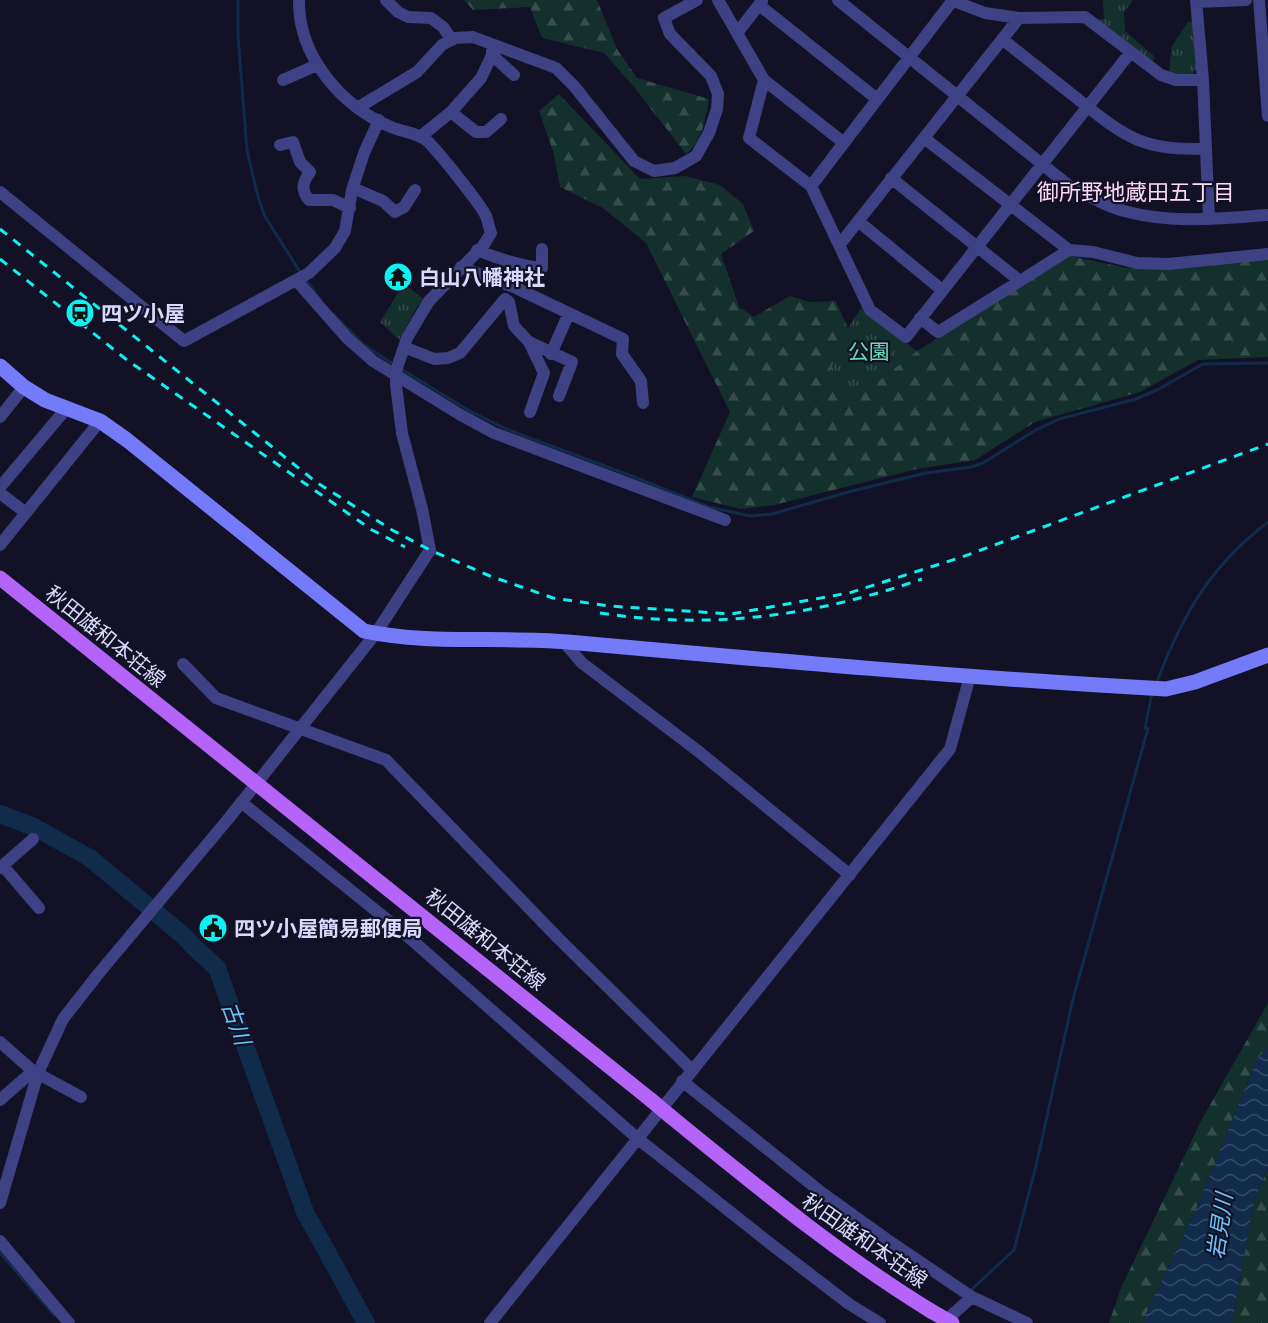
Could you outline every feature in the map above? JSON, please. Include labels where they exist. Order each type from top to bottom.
[{"type":"main road","name":"秋田雄和本荘線","points":[[0,578],[801,1223],[892,1287],[952,1323]]},
{"type":"street","points":[[0,1203],[36,1072],[63,1019],[376,633],[430,550],[402,433],[399,363],[407,338],[429,301],[491,233],[486,215],[426,140],[392,128],[359,107],[328,81],[318,65],[301,23],[299,0]]},
{"type":"street","points":[[386,0],[398,12],[408,17],[431,18],[443,27],[452,40]]},
{"type":"street","points":[[492,50],[556,69],[574,87],[634,161],[654,171],[675,168],[696,156],[709,133],[717,109],[718,94],[711,76],[670,34],[664,18],[697,0]]},
{"type":"street","points":[[718,0],[764,80],[844,143]]},
{"type":"street","points":[[838,0],[911,56],[1068,185],[1088,196],[1126,212],[1164,219],[1268,215]]},
{"type":"street","points":[[811,186],[952,0],[986,13],[1019,18],[1085,17],[1161,75],[1176,80],[1203,80]]},
{"type":"street","points":[[1209,219],[1203,80],[1196,1],[1246,0]]},
{"type":"street","points":[[1259,0],[1268,116]]},
{"type":"street","points":[[737,33],[760,3],[878,99]]},
{"type":"street","points":[[840,244],[1019,18]]},
{"type":"street","points":[[359,107],[417,72],[442,45],[452,40],[473,37],[492,50],[514,75]]},
{"type":"street","points":[[1002,39],[1088,107],[1117,128],[1139,140],[1159,147],[1206,149]]},
{"type":"street","points":[[420,137],[450,112],[481,78],[492,50]]},
{"type":"street","points":[[764,80],[749,138],[811,186],[870,310],[906,337],[1130,52]]},
{"type":"street","points":[[283,80],[318,65]]},
{"type":"street","points":[[450,112],[476,132],[486,132],[501,119]]},
{"type":"street","points":[[0,192],[184,341],[301,277],[325,260],[345,231],[353,188],[364,153],[379,120]]},
{"type":"street","points":[[924,138],[1069,250],[1093,252],[1137,263],[1158,264],[1268,254]]},
{"type":"street","points":[[280,145],[293,142],[300,162],[310,172],[303,181],[303,192],[309,201],[333,200],[350,208]]},
{"type":"street","points":[[891,178],[1020,281]]},
{"type":"street","points":[[353,188],[383,201],[395,212],[404,207],[415,190]]},
{"type":"street","points":[[858,221],[942,290]]},
{"type":"street","points":[[477,250],[515,264],[542,268],[542,249]]},
{"type":"street","points":[[920,318],[938,332],[1069,250]]},
{"type":"street","points":[[461,267],[508,285],[623,339],[622,354],[640,381],[643,403]]},
{"type":"street","points":[[301,277],[347,338],[373,361],[399,363],[448,358],[460,353],[505,299],[508,285]]},
{"type":"street","points":[[505,299],[509,302],[514,326],[529,342],[544,373],[530,412]]},
{"type":"street","points":[[551,354],[569,313]]},
{"type":"street","points":[[529,342],[572,362],[559,396]]},
{"type":"street","points":[[399,363],[459,414],[494,433],[725,520]]},
{"type":"street","points":[[0,366],[24,387],[45,400],[100,421],[136,447],[364,630],[376,633],[393,636],[564,642],[770,661],[1166,688],[1195,682],[1268,655]]},
{"type":"street","points":[[0,417],[24,387]]},
{"type":"street","points":[[0,487],[66,409]]},
{"type":"street","points":[[0,545],[100,421]]},
{"type":"street","points":[[0,493],[26,513]]},
{"type":"street","points":[[564,642],[582,663],[698,751],[850,875]]},
{"type":"street","points":[[183,664],[216,698],[302,727],[386,760],[558,938],[692,1070]]},
{"type":"street","points":[[490,1323],[950,749],[970,676]]},
{"type":"street","points":[[241,802],[405,934],[638,1138],[849,1304],[880,1323]]},
{"type":"street","points":[[33,839],[1,867],[39,908]]},
{"type":"street","points":[[0,1042],[36,1072],[81,1097]]},
{"type":"street","points":[[0,1100],[36,1072]]},
{"type":"street","points":[[682,1082],[821,1192],[972,1297],[1027,1323]]},
{"type":"street","points":[[0,1241],[69,1323]]},
{"type":"street","points":[[943,1323],[972,1297]]},
{"type":"green space","points":[[464,0],[597,0],[617,49],[637,78],[709,99],[705,122],[696,143],[686,154],[634,87],[604,53],[542,38],[530,7],[473,10]]},
{"type":"green space","points":[[1103,0],[1133,0],[1124,12],[1125,31],[1155,57],[1151,63],[1092,19],[1104,19]]},
{"type":"green space","points":[[1188,22],[1193,22],[1196,69],[1192,75],[1174,74],[1169,71],[1172,46]]},
{"type":"green space","points":[[559,94],[640,179],[685,176],[720,185],[743,204],[754,231],[721,254],[739,307],[754,317],[790,296],[810,302],[836,301],[848,328],[824,385],[856,401],[869,380],[875,384],[917,351],[1071,256],[1126,268],[1259,255],[1268,258],[1268,357],[1198,360],[1140,392],[1035,422],[975,460],[917,469],[774,505],[741,509],[692,497],[730,412],[646,243],[603,208],[560,187],[554,154],[539,111]]},
{"type":"green space","points":[[404,283],[424,300],[417,307],[399,340],[380,322]]},
{"type":"green space","name":"公園","points":[[861,308],[917,351],[875,384],[869,381],[856,401],[824,385],[848,328]]},
{"type":"green space","points":[[1268,1003],[1268,1047],[1257,1059],[1194,1214],[1146,1314],[1144,1323],[1109,1323],[1121,1288],[1202,1119]]},
{"type":"green space","points":[[1268,1168],[1268,1323],[1232,1323],[1254,1201]]},
{"type":"water","name":"岩見川","points":[[1268,1047],[1268,1167],[1254,1201],[1232,1323],[1144,1323],[1146,1314],[1194,1214],[1257,1059]]},
{"type":"waterway","points":[[238,0],[238,36],[247,150],[257,193],[264,215],[302,275]]},
{"type":"waterway","points":[[306,280],[320,299]]},
{"type":"waterway","points":[[334,315],[364,345],[396,366]]},
{"type":"waterway","points":[[401,369],[468,410],[506,429],[709,507],[750,516],[772,514],[926,473],[971,467],[983,463],[1034,431],[1059,419],[1136,399],[1203,364],[1268,363]]},
{"type":"waterway","points":[[1156,684],[1176,636],[1213,575],[1247,539],[1268,522]]},
{"type":"waterway","points":[[970,1291],[1014,1250],[1036,1166],[1073,999],[1148,728],[1145,728],[1152,693]]},
{"type":"waterway","name":"古川","points":[[0,814],[34,827],[90,858],[185,937],[217,968],[305,1212],[366,1323]]},
{"type":"waterway","points":[[0,1253],[54,1315]]},
{"type":"railway","points":[[0,229],[316,482],[392,530],[430,550],[490,576],[553,598],[609,606],[731,614],[849,593],[962,557],[1268,444]]},
{"type":"railway","points":[[0,259],[127,360],[372,530],[405,547]]},
{"type":"railway","points":[[600,613],[683,620],[763,616],[842,602],[922,579]]},
{"type":"place","name":"白山八幡神社","points":[[398,277]]},
{"type":"place","name":"四ツ小屋","points":[[80,313]]},
{"type":"place","name":"四ツ小屋簡易郵便局","points":[[213,928]]},
{"type":"district","name":"御所野地蔵田五丁目","points":[[1136,191]]}]
